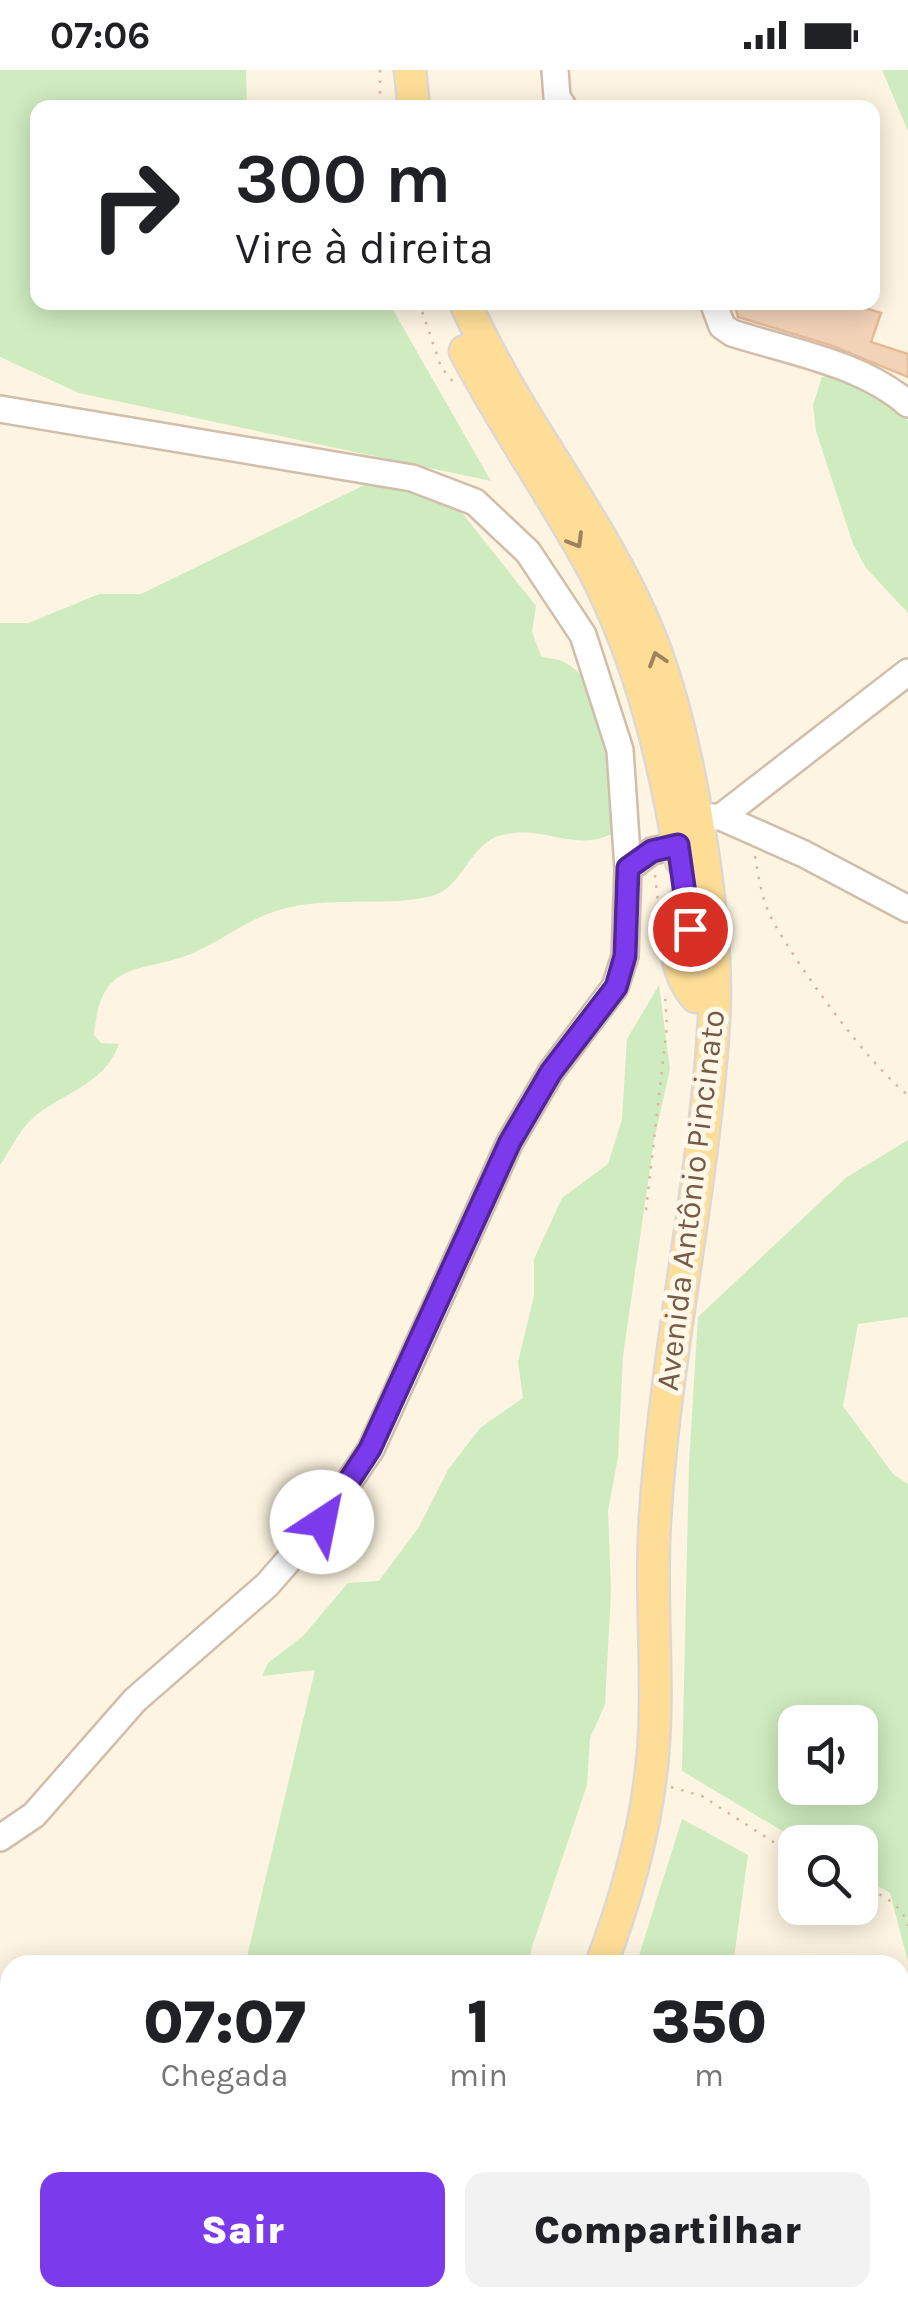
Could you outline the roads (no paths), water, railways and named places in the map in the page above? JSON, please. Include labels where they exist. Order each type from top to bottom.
[{"type":"main road","points":[[410,70],[413,100]]},
{"type":"main road","points":[[428,70],[431,100]]},
{"type":"main road","name":"Avenida Antônio Pincinato","points":[[447,310],[490,398],[593,570],[629,648],[656,729],[678,845],[696,891],[713,967],[706,1101],[667,1390],[654,1524],[650,1780],[633,1865],[604,1955]]},
{"type":"main road","name":"Avenida Antônio Pincinato","points":[[468,310],[483,344],[612,556],[653,645],[708,818],[696,891],[676,916],[682,980],[696,997],[689,1094],[641,1454],[636,1554],[636,1744],[620,1839],[585,1955]]},
{"type":"street","points":[[555,70],[553,80],[561,100]]},
{"type":"street","points":[[717,310],[722,326],[732,333],[851,370],[887,386],[908,404]]},
{"type":"street","points":[[0,410],[412,478],[475,502],[528,552],[583,635],[620,750],[628,868],[625,956],[616,987],[551,1072],[510,1142],[370,1449],[322,1522],[267,1585],[135,1700],[34,1816],[0,1838]]},
{"type":"street","points":[[708,818],[908,672]]},
{"type":"street","points":[[708,818],[754,830],[908,909]]},
{"type":"street","points":[[628,868],[652,851],[678,845]]}]
